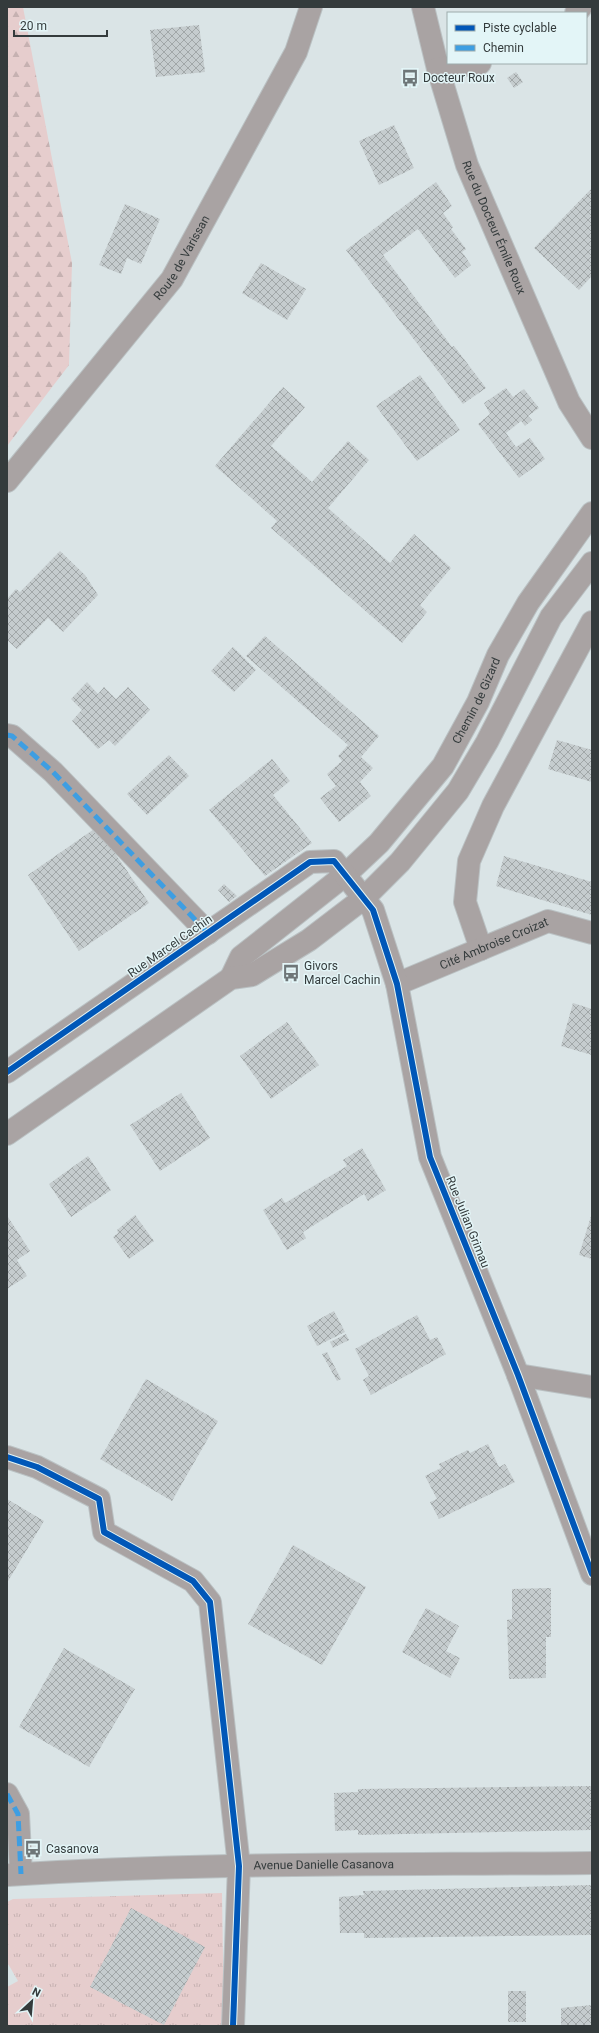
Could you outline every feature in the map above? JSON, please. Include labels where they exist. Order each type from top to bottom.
[{"type":"street","name":"Route de Varissan","points":[[7,481],[172,279],[296,52],[311,7]]},
{"type":"street","name":"Rue du Docteur Émile Roux","points":[[423,7],[438,69],[467,165],[569,402],[592,438]]},
{"type":"street","points":[[438,69],[473,64]]},
{"type":"street","name":"Chemin de Gizard","points":[[345,875],[379,843],[444,766],[478,702],[498,655],[528,603],[592,513]]},
{"type":"street","points":[[7,1134],[231,978],[252,975],[309,940],[364,898],[400,862],[458,791],[487,742],[551,617],[592,563]]},
{"type":"street","points":[[480,949],[465,902],[469,861],[493,806],[592,622]]},
{"type":"street","name":"Rue Marcel Cachin","points":[[7,735],[12,736],[53,772],[208,933]]},
{"type":"street","name":"Rue Marcel Cachin","points":[[7,1072],[310,862],[334,861],[345,875]]},
{"type":"street","points":[[231,978],[242,957],[345,875]]},
{"type":"street","name":"Rue Julian Grimau","points":[[345,875],[373,910],[398,984],[430,1156],[518,1374],[592,1574]]},
{"type":"street","name":"Cité Ambroise Croizat","points":[[398,984],[548,921],[592,933]]},
{"type":"street","points":[[518,1374],[592,1387]]},
{"type":"street","points":[[7,1457],[37,1468],[99,1499],[104,1532],[193,1580],[210,1602],[239,1866],[233,2026]]},
{"type":"street","points":[[7,1794],[18,1814],[14,1875]]},
{"type":"street","name":"Avenue Danielle Casanova","points":[[14,1875],[100,1870],[239,1866],[592,1864]]},
{"type":"green space","points":[[7,7],[23,7],[72,263],[69,365],[7,446]]},
{"type":"green space","points":[[222,1893],[224,2026],[7,2026],[7,1987],[18,1981],[7,1962],[7,1902],[13,1899]]},
{"type":"building","points":[[199,25],[205,72],[156,77],[150,30]]},
{"type":"building","points":[[516,72],[523,82],[514,88],[507,78]]},
{"type":"building","points":[[394,125],[414,168],[379,185],[359,141]]},
{"type":"building","points":[[436,182],[452,206],[443,213],[453,227],[451,229],[466,249],[462,252],[471,265],[455,278],[418,229],[383,255],[452,347],[454,346],[486,388],[463,404],[346,250]]},
{"type":"building","points":[[592,188],[592,276],[579,290],[534,248]]},
{"type":"building","points":[[125,204],[160,219],[141,264],[127,258],[121,274],[99,265]]},
{"type":"building","points":[[261,263],[306,289],[287,320],[242,293]]},
{"type":"building","points":[[420,375],[460,430],[417,461],[376,406]]},
{"type":"building","points":[[283,387],[305,407],[271,446],[312,482],[348,441],[369,460],[328,508],[390,563],[414,534],[451,568],[420,605],[427,612],[402,643],[271,528],[277,521],[215,466]]},
{"type":"building","points":[[506,388],[513,397],[524,389],[539,408],[528,416],[532,420],[525,426],[521,421],[506,433],[516,447],[530,438],[545,459],[519,478],[478,424],[490,414],[484,403]]},
{"type":"building","points":[[60,551],[85,575],[98,595],[63,632],[48,618],[17,649],[7,640],[7,599],[16,589],[20,592]]},
{"type":"building","points":[[265,636],[379,736],[361,757],[373,768],[360,782],[371,796],[339,822],[320,798],[336,786],[327,774],[342,761],[338,756],[348,745],[246,656]]},
{"type":"building","points":[[233,647],[256,670],[234,692],[211,671]]},
{"type":"building","points":[[87,682],[98,694],[104,687],[116,699],[128,687],[150,710],[115,746],[109,740],[98,749],[72,721],[82,710],[71,699]]},
{"type":"building","points":[[557,740],[592,750],[592,782],[548,769]]},
{"type":"building","points":[[169,755],[189,776],[147,815],[127,794]]},
{"type":"building","points":[[272,759],[290,781],[273,795],[312,843],[265,876],[209,810]]},
{"type":"building","points":[[97,827],[149,903],[79,951],[28,875]]},
{"type":"building","points":[[504,856],[592,882],[592,915],[496,886]]},
{"type":"building","points":[[224,884],[237,896],[229,902],[218,890]]},
{"type":"building","points":[[573,1003],[592,1009],[592,1055],[561,1046]]},
{"type":"building","points":[[287,1022],[319,1065],[271,1099],[240,1056]]},
{"type":"building","points":[[181,1093],[210,1138],[160,1171],[130,1125]]},
{"type":"building","points":[[362,1148],[386,1190],[368,1201],[364,1194],[303,1232],[306,1238],[287,1250],[263,1210],[282,1198],[285,1203],[347,1166],[343,1160]]},
{"type":"building","points":[[88,1156],[111,1190],[71,1217],[49,1184]]},
{"type":"building","points":[[592,1213],[592,1259],[579,1255]]},
{"type":"building","points":[[135,1215],[154,1241],[129,1259],[113,1237],[118,1233],[117,1230]]},
{"type":"building","points":[[8,1217],[30,1251],[17,1260],[27,1276],[7,1289]]},
{"type":"building","points":[[334,1311],[345,1332],[317,1346],[307,1326]]},
{"type":"building","points":[[417,1315],[430,1340],[437,1337],[446,1354],[371,1395],[363,1380],[369,1376],[355,1349]]},
{"type":"building","points":[[346,1334],[349,1340],[333,1348],[330,1342]]},
{"type":"building","points":[[327,1352],[341,1379],[337,1381],[322,1354]]},
{"type":"building","points":[[146,1379],[218,1421],[172,1501],[100,1459]]},
{"type":"building","points":[[488,1444],[499,1467],[505,1464],[515,1482],[439,1519],[430,1502],[437,1499],[425,1476],[441,1468],[439,1464],[468,1450],[470,1453]]},
{"type":"building","points":[[7,1499],[44,1521],[7,1583]]},
{"type":"building","points":[[293,1545],[366,1587],[322,1665],[248,1624]]},
{"type":"building","points":[[551,1588],[551,1637],[546,1637],[546,1678],[509,1679],[507,1620],[512,1619],[512,1589]]},
{"type":"building","points":[[426,1608],[459,1626],[446,1651],[460,1658],[450,1678],[402,1652]]},
{"type":"building","points":[[64,1648],[135,1689],[89,1767],[19,1727]]},
{"type":"building","points":[[592,1786],[592,1830],[358,1835],[358,1830],[335,1831],[334,1793],[358,1792],[358,1789]]},
{"type":"building","points":[[592,1885],[592,1935],[364,1938],[364,1933],[340,1933],[339,1897],[364,1895],[363,1891]]},
{"type":"building","points":[[131,1908],[205,1947],[164,2025],[90,1987]]},
{"type":"building","points":[[508,1991],[526,1991],[526,2022],[508,2022]]},
{"type":"building","points":[[592,2005],[592,2026],[561,2026],[561,2008]]},
{"type":"marked path","points":[[7,735],[12,736],[53,772],[208,933]]},
{"type":"marked path","points":[[7,1794],[18,1814],[21,1874]]},
{"type":"cycle path","points":[[7,1072],[310,862],[334,861],[373,910],[397,984],[430,1157],[518,1375],[592,1574]]},
{"type":"cycle path","points":[[7,1457],[37,1467],[99,1499],[104,1532],[193,1581],[210,1602],[239,1866],[233,2026]]},
{"type":"place","name":"Docteur Roux","points":[[410,78]]},
{"type":"place","name":"Givors Marcel Cachin","points":[[291,973]]},
{"type":"place","name":"Casanova","points":[[33,1849]]}]
